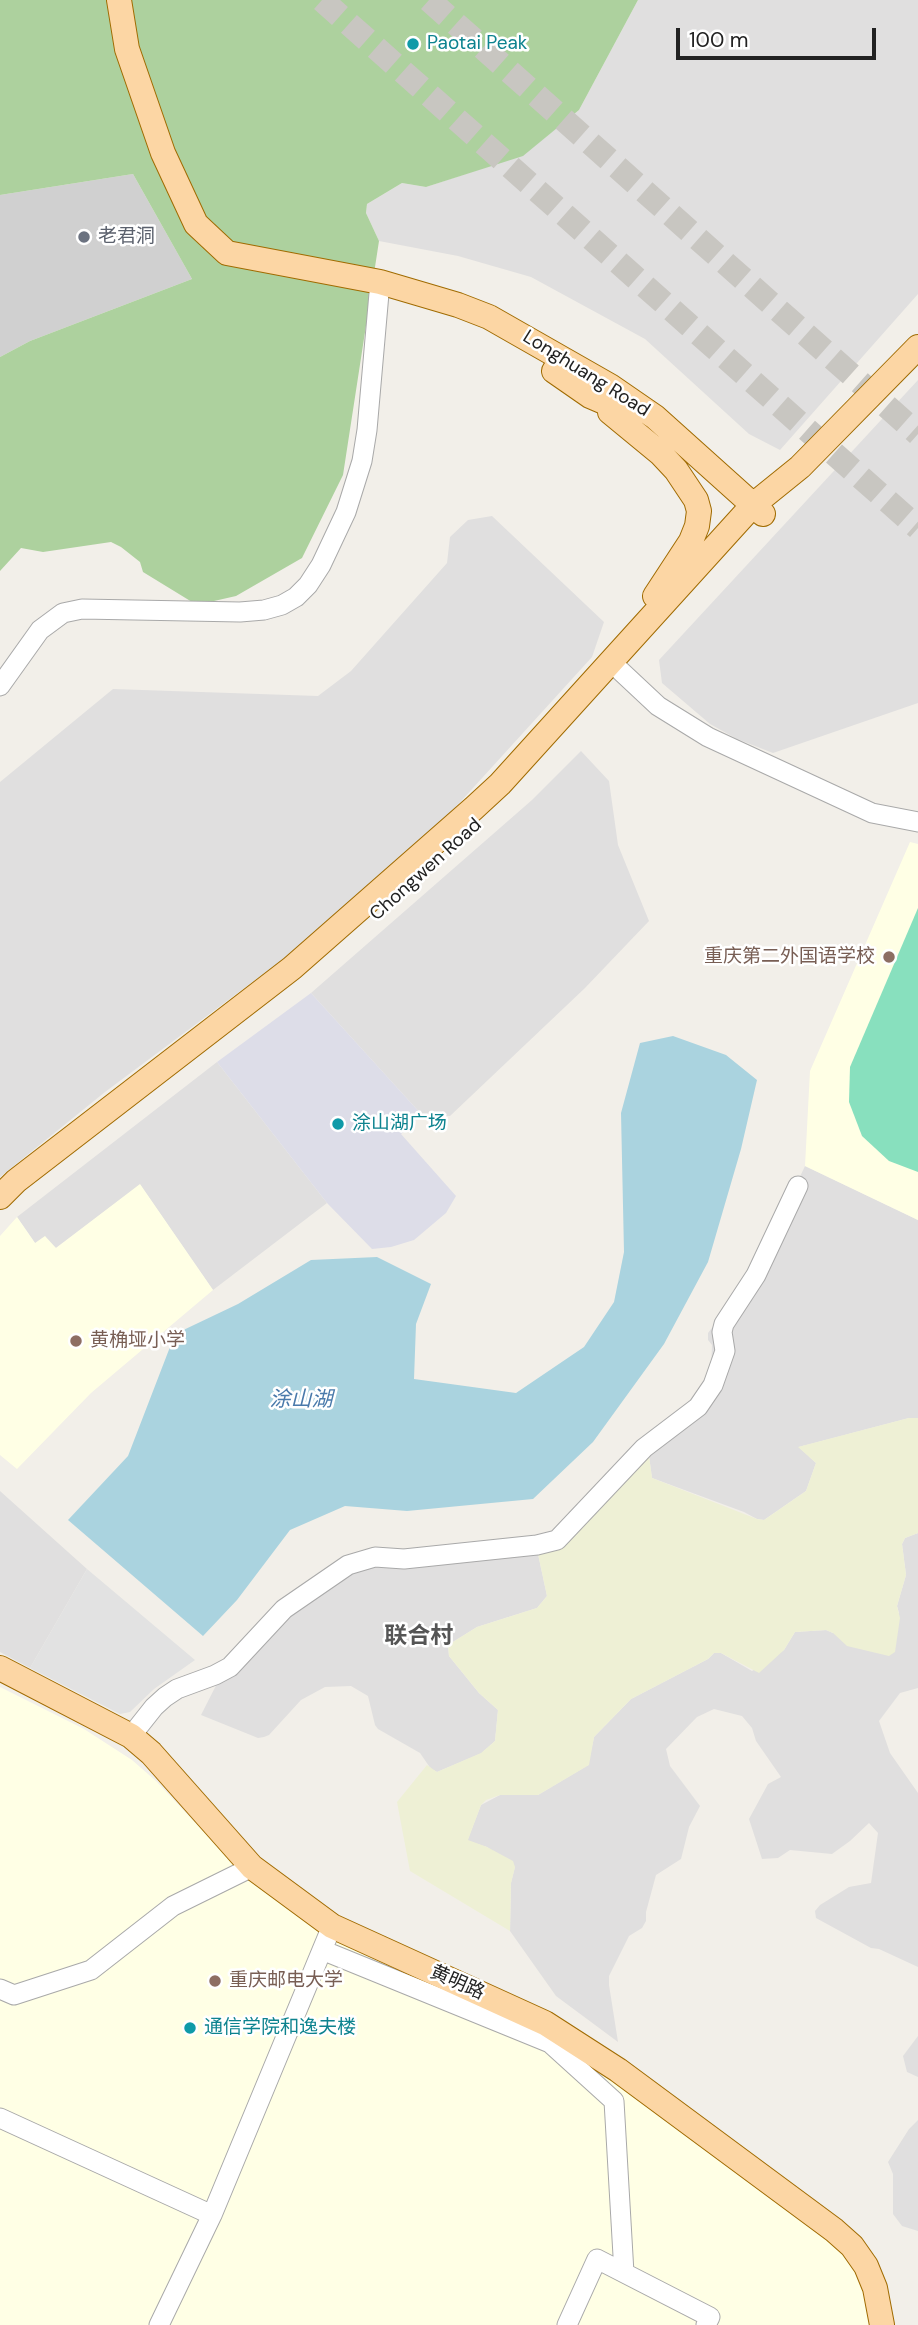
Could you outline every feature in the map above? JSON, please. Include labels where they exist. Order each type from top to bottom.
[{"type":"main road","name":"Longhuang Road","points":[[119,0],[127,49],[159,144],[196,224],[227,253],[380,282],[473,310],[652,424],[755,513]]},
{"type":"main road","name":"Chongwen Road","points":[[0,1217],[26,1191],[303,979],[498,806],[523,781],[616,668],[755,513],[918,347]]},
{"type":"main road","points":[[590,385],[669,462],[688,485],[699,510],[691,541],[616,668]]},
{"type":"main road","name":"Chongwen Road","points":[[0,1197],[16,1181],[292,968],[500,784],[616,668]]},
{"type":"main road","name":"黄明路","points":[[0,1668],[131,1735],[151,1753],[252,1867],[332,1926],[545,2023],[618,2070],[823,2222],[852,2246],[866,2266],[875,2287],[882,2325]]},
{"type":"street","points":[[0,686],[40,630],[63,613],[82,609],[240,612],[264,610],[282,605],[296,597],[308,585],[321,565],[346,512],[362,461],[380,282]]},
{"type":"street","points":[[616,668],[657,706],[690,727],[872,813],[918,822]]},
{"type":"street","points":[[131,1735],[153,1707],[165,1697],[177,1689],[230,1667],[284,1609],[348,1565],[375,1557],[404,1559],[537,1545],[557,1540],[644,1448],[698,1407],[706,1396],[713,1385],[725,1351],[722,1332],[724,1324],[755,1275],[798,1186]]},
{"type":"street","points":[[0,1989],[14,1995],[91,1970],[173,1906],[252,1867]]},
{"type":"street","points":[[159,2325],[212,2215],[332,1926]]},
{"type":"street","points":[[322,1950],[550,2043],[614,2101],[624,2273]]},
{"type":"street","points":[[0,2118],[212,2215]]},
{"type":"street","points":[[567,2325],[597,2259],[710,2317],[706,2325]]},
{"type":"shaded area","points":[[638,0],[918,0],[918,294],[780,450],[749,434],[645,339],[531,277],[458,256],[379,241],[366,213],[367,204],[402,183],[426,187],[523,155],[579,110]]},
{"type":"shaded area","name":"老君洞","points":[[133,174],[192,279],[30,341],[0,357],[0,195]]},
{"type":"shaded area","points":[[918,380],[918,703],[773,753],[737,739],[710,724],[662,683],[659,660]]},
{"type":"shaded area","points":[[492,516],[604,622],[592,657],[443,821],[310,939],[105,1092],[0,1177],[0,782],[113,689],[318,696],[351,671],[447,563],[450,537],[468,520]]},
{"type":"shaded area","points":[[581,751],[609,781],[618,845],[649,921],[585,988],[450,1116],[422,1115],[311,993],[532,800]]},
{"type":"shaded area","name":"重庆第二外国语学校","points":[[910,842],[918,844],[918,1220],[805,1166],[810,1071]]},
{"type":"shaded area","name":"涂山湖广场","points":[[311,993],[422,1115],[401,1134],[456,1196],[446,1213],[414,1240],[372,1249],[327,1203],[217,1062]]},
{"type":"shaded area","points":[[217,1062],[327,1203],[213,1290],[140,1185],[56,1248],[35,1243],[17,1217]]},
{"type":"shaded area","points":[[805,1166],[918,1220],[918,1418],[909,1418],[799,1447],[816,1463],[806,1491],[764,1520],[652,1478],[648,1449],[662,1442],[705,1384],[711,1370],[712,1345],[708,1340],[708,1333],[754,1274]]},
{"type":"shaded area","name":"黄桷垭小学","points":[[140,1184],[213,1290],[91,1393],[17,1469],[0,1455],[0,1236],[17,1217],[35,1243],[45,1236],[56,1248]]},
{"type":"shaded area","points":[[909,1418],[918,1418],[918,1533],[905,1538],[902,1544],[906,1575],[897,1606],[900,1618],[895,1652],[889,1656],[847,1646],[826,1630],[795,1632],[784,1650],[759,1673],[721,1653],[714,1653],[708,1659],[631,1699],[594,1737],[589,1765],[538,1795],[500,1795],[486,1800],[481,1805],[468,1840],[513,1861],[515,1867],[511,1883],[510,1931],[410,1871],[397,1802],[427,1765],[437,1772],[481,1753],[495,1741],[498,1710],[479,1693],[449,1656],[448,1645],[477,1627],[537,1608],[547,1596],[535,1540],[558,1538],[648,1449],[652,1478],[764,1520],[806,1491],[816,1463],[798,1447]]},
{"type":"shaded area","points":[[0,1491],[87,1569],[30,1668],[0,1652]]},
{"type":"shaded area","points":[[918,1533],[918,1688],[900,1693],[879,1721],[890,1753],[918,1793],[918,1967],[871,1948],[816,1918],[815,1911],[820,1905],[849,1887],[871,1883],[878,1833],[869,1823],[832,1854],[790,1850],[778,1858],[762,1859],[749,1819],[768,1784],[781,1777],[742,1716],[714,1709],[697,1717],[666,1749],[670,1766],[700,1806],[689,1827],[681,1859],[656,1875],[646,1921],[642,1928],[629,1936],[609,1976],[618,2042],[556,1996],[510,1931],[511,1883],[515,1867],[487,1847],[467,1841],[481,1805],[500,1795],[538,1795],[588,1765],[594,1737],[631,1699],[708,1659],[714,1653],[721,1653],[752,1671],[784,1650],[795,1632],[826,1630],[833,1633],[899,1613],[897,1606],[906,1575],[902,1544],[905,1538]]},
{"type":"shaded area","points":[[535,1540],[547,1596],[537,1608],[477,1627],[448,1645],[449,1656],[479,1693],[498,1710],[495,1741],[482,1753],[437,1772],[431,1769],[420,1753],[378,1729],[368,1696],[351,1686],[325,1687],[301,1700],[269,1735],[264,1737],[258,1738],[201,1715],[234,1650],[341,1567]]},
{"type":"shaded area","points":[[87,1569],[195,1660],[154,1689],[130,1712],[120,1714],[30,1668]]},
{"type":"shaded area","name":"重庆邮电大学","points":[[0,1687],[84,1729],[132,1760],[156,1781],[246,1877],[541,2031],[617,2078],[829,2237],[845,2254],[855,2271],[864,2290],[871,2325],[0,2325]]},
{"type":"shaded area","points":[[918,2036],[918,2077],[907,2072],[903,2056]]},
{"type":"shaded area","points":[[918,2120],[918,2231],[902,2226],[893,2214],[893,2174],[888,2162]]},
{"type":"green space","points":[[0,0],[638,0],[579,110],[523,156],[426,187],[402,183],[367,204],[366,213],[379,241],[343,475],[302,558],[236,596],[192,602],[143,572],[140,562],[111,542],[43,552],[21,548],[0,571],[0,357],[30,341],[192,279],[133,174],[0,195]]},
{"type":"green space","points":[[918,908],[918,1172],[889,1161],[862,1136],[849,1102],[850,1067]]},
{"type":"water","name":"涂山湖","points":[[673,1036],[726,1055],[757,1080],[741,1149],[708,1262],[664,1344],[593,1442],[533,1499],[407,1511],[345,1506],[290,1530],[237,1600],[203,1636],[68,1520],[128,1456],[175,1334],[238,1304],[311,1260],[377,1257],[431,1284],[416,1324],[414,1379],[516,1393],[584,1347],[614,1302],[624,1252],[621,1113],[640,1043]]},
{"type":"tunnel","points":[[322,0],[918,528]]},
{"type":"tunnel","points":[[429,0],[918,434]]},
{"type":"place","name":"Paotai Peak","points":[[413,44]]},
{"type":"place","name":"老君洞","points":[[84,237]]},
{"type":"place","name":"重庆第二外国语学校","points":[[889,957]]},
{"type":"place","name":"涂山湖广场","points":[[338,1124]]},
{"type":"place","name":"黄桷垭小学","points":[[76,1341]]},
{"type":"place","name":"重庆邮电大学","points":[[215,1981]]},
{"type":"place","name":"通信学院和逸夫楼","points":[[190,2028]]},
{"type":"district","name":"联合村","points":[[419,1637]]}]
